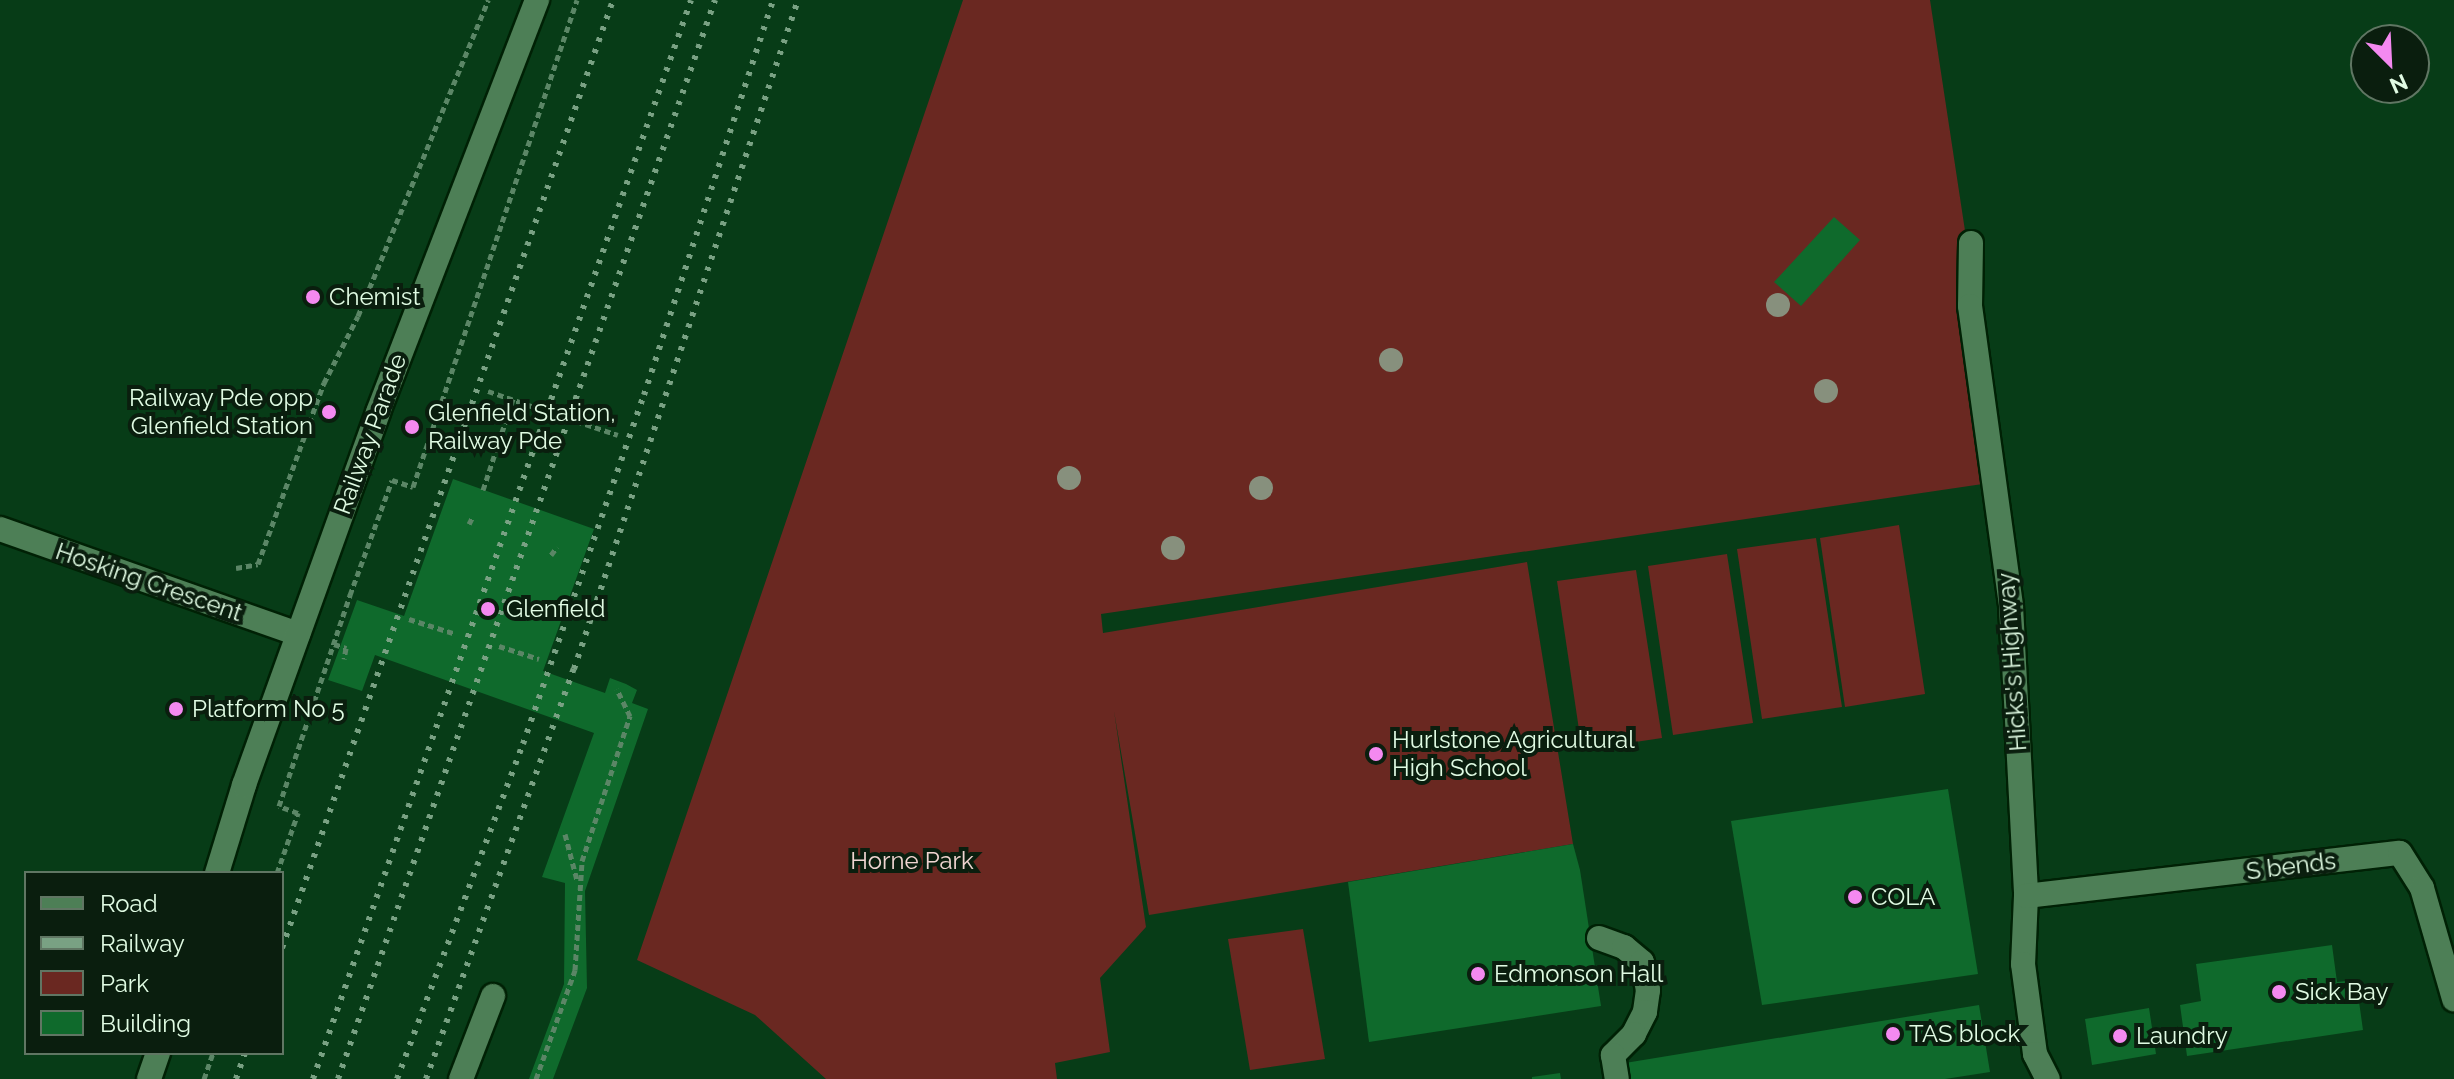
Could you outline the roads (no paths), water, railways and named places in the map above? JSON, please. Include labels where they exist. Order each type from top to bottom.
[{"type":"street","name":"Railway Parade","points":[[218,871],[244,785],[432,265],[537,0]]},
{"type":"street","name":"Hicks's Highway","points":[[1971,243],[1970,306],[2011,606],[2026,896],[2023,964],[2035,1054],[2048,1079]]},
{"type":"street","name":"Hosking Crescent","points":[[0,529],[298,634]]},
{"type":"street","name":"S bends","points":[[2026,896],[2400,853],[2422,888],[2454,999]]},
{"type":"street","points":[[1599,938],[1624,947],[1642,962],[1648,990],[1645,1012],[1634,1034],[1613,1055],[1617,1079]]},
{"type":"street","points":[[461,1079],[493,996]]},
{"type":"street","points":[[149,1079],[157,1055]]},
{"type":"railway","points":[[284,942],[613,0]]},
{"type":"railway","points":[[313,1079],[691,0]]},
{"type":"railway","points":[[338,1079],[715,0]]},
{"type":"railway","points":[[397,1079],[523,744],[644,395],[773,0]]},
{"type":"railway","points":[[426,1079],[574,669],[798,0]]},
{"type":"railway","points":[[236,1079],[244,1055]]},
{"type":"place","name":"Chemist","points":[[313,297]]},
{"type":"place","name":"Railway Pde opp Glenfield Station","points":[[329,412]]},
{"type":"place","name":"Glenfield Station, Railway Pde","points":[[412,427]]},
{"type":"place","name":"Glenfield","points":[[488,609]]},
{"type":"place","name":"Platform No 5","points":[[176,709]]},
{"type":"place","name":"Hurlstone Agricultural High School","points":[[1376,754]]},
{"type":"place","name":"COLA","points":[[1855,897]]},
{"type":"place","name":"Edmonson Hall","points":[[1478,974]]},
{"type":"place","name":"Sick Bay","points":[[2279,992]]},
{"type":"place","name":"TAS block","points":[[1893,1034]]},
{"type":"place","name":"Laundry","points":[[2120,1036]]},
{"type":"park label","name":"Horne Park","points":[[912,861]]}]
